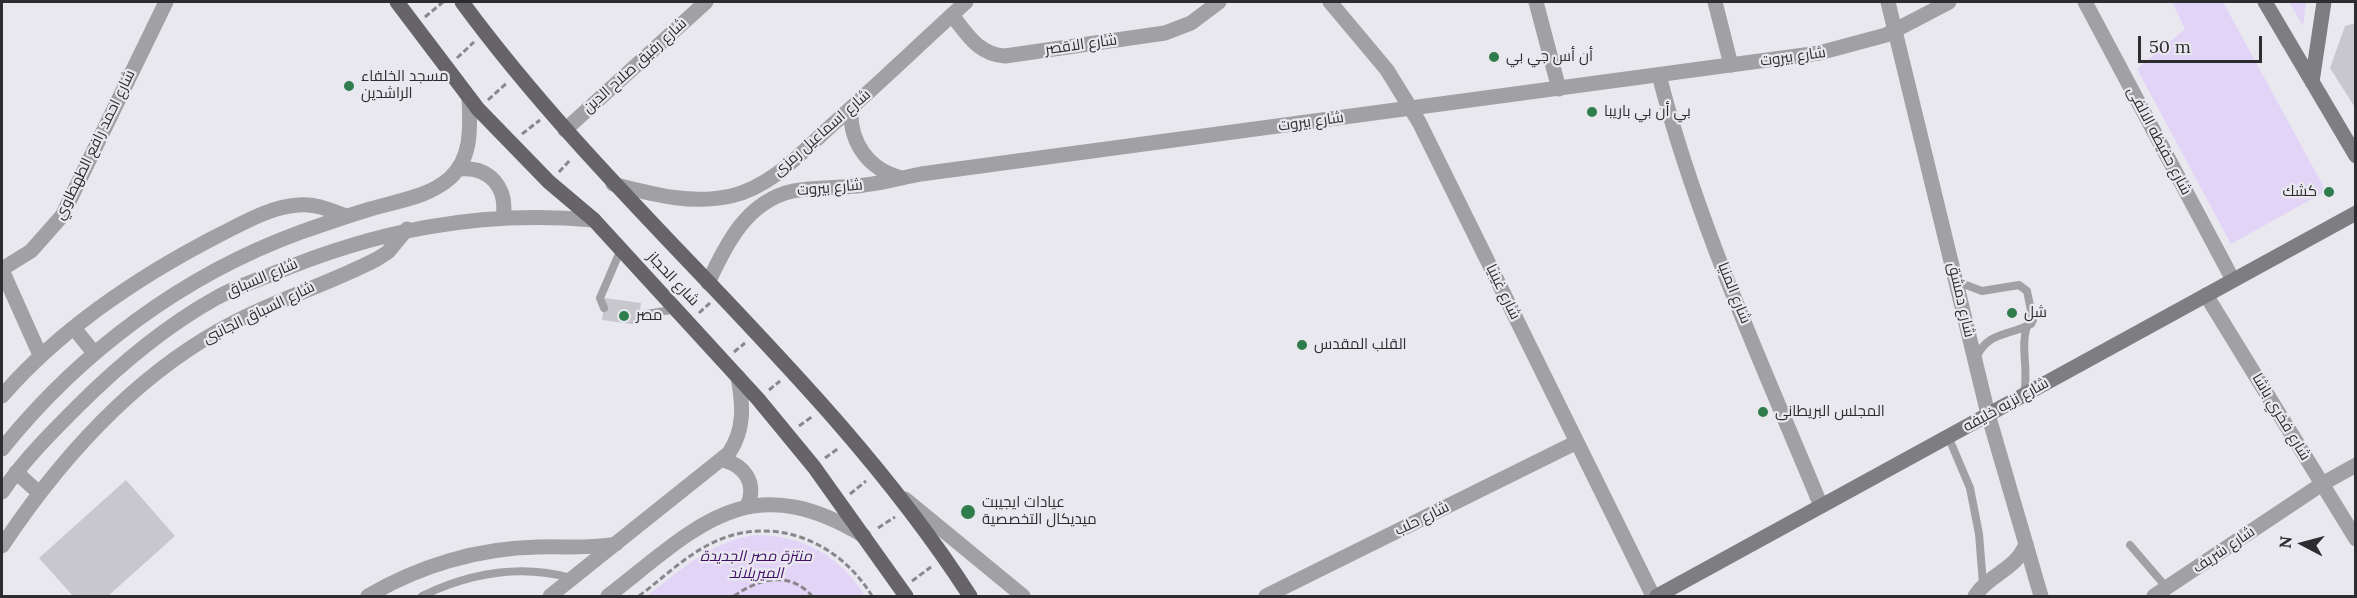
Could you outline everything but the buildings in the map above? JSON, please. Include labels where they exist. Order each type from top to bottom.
[{"type":"main road","name":"شارع الحجاز","points":[[395,2],[473,103],[549,182],[594,220],[758,399],[814,467],[903,593]]},
{"type":"main road","name":"شارع الحجاز","points":[[464,2],[550,112],[613,184],[757,333],[853,438],[909,508],[970,597]]},
{"type":"main road","points":[[2265,2],[2355,156]]},
{"type":"main road","points":[[2312,82],[2324,2]]},
{"type":"main road","name":"شارع نزيه خليفه","points":[[1655,597],[2355,213]]},
{"type":"street","name":"شارع احمد رافع الطهطاوي","points":[[2,270],[31,251],[62,216],[166,2]]},
{"type":"street","name":"شارع رفيق صلاح الدين","points":[[565,130],[706,2]]},
{"type":"street","name":"شارع اسماعيل رمزى","points":[[613,184],[657,195],[694,200],[743,192],[760,185],[851,108],[965,2]]},
{"type":"street","name":"شارع الاقصر","points":[[952,15],[979,48],[991,54],[1005,56],[1165,33],[1191,23],[1220,2]]},
{"type":"street","name":"شارع غينيا","points":[[1330,2],[1387,70],[1412,109],[1655,597]]},
{"type":"street","points":[[1536,2],[1559,88]]},
{"type":"street","points":[[1715,2],[1731,65]]},
{"type":"street","name":"شارع دمشق","points":[[1888,2],[1988,414],[2041,597]]},
{"type":"street","name":"شارع بيروت","points":[[708,283],[723,250],[740,226],[758,208],[774,197],[802,190],[867,185],[902,178],[1830,51],[1896,31],[1949,2]]},
{"type":"street","name":"شارع حفيظه الالفى","points":[[2085,2],[2233,280]]},
{"type":"street","name":"شارع المنيا","points":[[1659,75],[1679,147],[1711,238],[1821,506]]},
{"type":"street","points":[[473,103],[468,145],[459,169],[479,170],[495,180],[504,198],[503,218]]},
{"type":"street","points":[[851,108],[852,130],[865,156],[882,170],[902,178]]},
{"type":"street","name":"شارع السباق","points":[[2,449],[46,398],[94,353],[155,307],[220,268],[279,240],[346,216],[426,193],[444,183],[459,169]]},
{"type":"street","points":[[2,396],[40,354],[156,270],[264,213],[281,207],[313,205],[346,216]]},
{"type":"street","name":"شارع السباق","points":[[2,492],[47,436],[103,381],[140,350],[198,309],[243,285],[310,258],[407,229],[503,218],[594,220]]},
{"type":"street","name":"شارع السباق الجانبى","points":[[2,546],[38,492],[86,438],[160,369],[214,333],[250,314],[377,260],[388,252],[407,229]]},
{"type":"street","points":[[2,270],[40,354]]},
{"type":"street","name":"شارع فخري باشا","points":[[2206,295],[2355,539]]},
{"type":"street","points":[[74,328],[94,353]]},
{"type":"street","points":[[550,597],[723,460],[735,444],[742,419],[738,377]]},
{"type":"street","name":"شارع حلب","points":[[1266,597],[1577,442]]},
{"type":"street","points":[[723,460],[738,465],[749,478],[752,493],[747,507]]},
{"type":"street","name":"شارع شريف","points":[[2161,592],[2322,484],[2355,465]]},
{"type":"street","points":[[16,472],[38,492]]},
{"type":"street","points":[[897,493],[1023,597]]},
{"type":"street","points":[[608,597],[697,528],[724,514],[747,507],[783,505],[812,510],[865,537]]},
{"type":"street","points":[[368,597],[419,571],[471,555],[512,548],[584,548],[616,544]]},
{"type":"street","points":[[1979,590],[2017,561],[2026,544]]},
{"type":"lane","points":[[604,308],[600,298],[621,249]]},
{"type":"lane","points":[[1956,281],[1982,291],[2022,285],[2027,291],[2033,320],[2027,326],[1992,338],[1982,348],[1976,361]]},
{"type":"lane","points":[[640,315],[677,309]]},
{"type":"lane","points":[[2024,395],[2027,369],[2024,342],[2027,326]]},
{"type":"lane","points":[[1948,436],[1970,488],[1979,534],[1979,590]]},
{"type":"lane","points":[[2130,545],[2161,592]]},
{"type":"lane","points":[[422,597],[464,580],[505,571],[539,571],[573,578]]},
{"type":"path","points":[[414,25],[443,2]]},
{"type":"path","points":[[447,67],[486,32]]},
{"type":"path","points":[[473,103],[518,72]]},
{"type":"path","points":[[511,143],[550,112]]},
{"type":"path","points":[[549,182],[582,148]]},
{"type":"path","points":[[689,322],[719,295]]},
{"type":"path","points":[[724,361],[757,333]]},
{"type":"path","points":[[758,399],[791,371]]},
{"type":"path","points":[[788,435],[824,407]]},
{"type":"path","points":[[814,467],[853,438]]},
{"type":"path","points":[[839,502],[880,471]]},
{"type":"path","points":[[865,537],[909,508]]},
{"type":"path","points":[[639,597],[709,545],[740,534],[757,531],[791,534],[823,546],[850,566],[872,597]]},
{"type":"path","points":[[903,593],[945,558]]},
{"type":"path","points":[[734,597],[756,582],[773,579],[791,582],[812,597]]},
{"type":"green space","points":[[2172,2],[2223,2],[2326,191],[2231,244],[2137,69],[2185,29]]},
{"type":"green space","points":[[2289,2],[2306,2],[2303,26]]},
{"type":"green space","name":"منتزة مصر الجديدة الميريلاند","points":[[755,535],[789,539],[819,551],[844,570],[865,596],[647,596],[710,550],[739,538]]},
{"type":"place","name":"أن أس جي بي","points":[[1494,57]]},
{"type":"place","name":"مسجد الخلفاء الراشدين","points":[[349,86]]},
{"type":"place","name":"بي أن بي باريبا","points":[[1592,112]]},
{"type":"place","name":"كشك","points":[[2329,192]]},
{"type":"place","name":"شل","points":[[2012,313]]},
{"type":"place","name":"مصر","points":[[624,316]]},
{"type":"place","name":"القلب المقدس","points":[[1302,345]]},
{"type":"place","name":"المجلس البريطانى","points":[[1763,412]]},
{"type":"place","name":"عيادات ايجيبت ميديكال التخصصية","points":[[968,512]]}]
